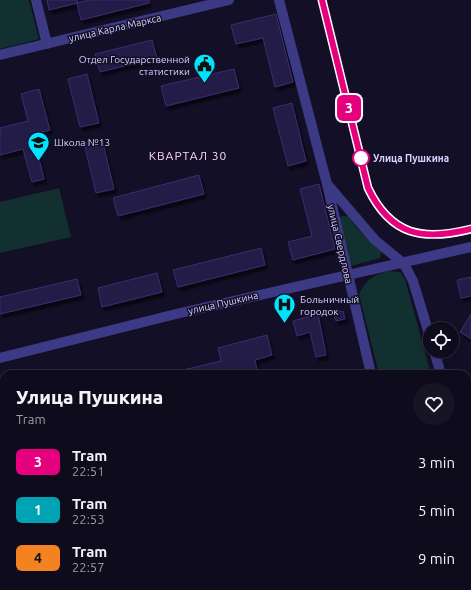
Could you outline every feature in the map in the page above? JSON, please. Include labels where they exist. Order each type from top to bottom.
[{"type":"street","points":[[36,0],[47,44]]},
{"type":"street","name":"улица Карла Маркса","points":[[0,55],[229,0]]},
{"type":"street","name":"улица Свердлова","points":[[279,0],[327,184],[370,370]]},
{"type":"street","name":"улица Свердлова","points":[[327,184],[375,240],[404,264],[413,281],[425,322]]},
{"type":"street","name":"улица Пушкина","points":[[0,358],[471,247]]},
{"type":"street","points":[[436,358],[440,370]]},
{"type":"green space","points":[[0,0],[29,0],[39,39],[0,49]]},
{"type":"green space","points":[[59,188],[71,237],[0,253],[0,202]]},
{"type":"green space","points":[[348,216],[356,227],[381,251],[380,258],[351,266],[339,217]]},
{"type":"green space","points":[[389,271],[400,272],[405,279],[423,345],[423,358],[427,358],[430,370],[378,370],[359,294],[371,278]]},
{"type":"building","points":[[47,0],[77,0],[78,3],[49,10]]},
{"type":"building","points":[[89,0],[149,0],[149,3],[81,20],[77,3]]},
{"type":"building","points":[[276,14],[293,82],[275,87],[263,38],[236,44],[231,25]]},
{"type":"building","points":[[152,40],[157,58],[100,72],[95,54]]},
{"type":"building","points":[[234,69],[239,88],[166,106],[161,86]]},
{"type":"building","points":[[87,74],[99,123],[80,127],[68,79]]},
{"type":"building","points":[[39,89],[50,130],[33,134],[44,179],[32,182],[23,149],[0,155],[0,128],[28,121],[21,94]]},
{"type":"building","points":[[292,103],[306,161],[288,166],[273,108]]},
{"type":"building","points":[[102,139],[114,189],[96,193],[84,143]]},
{"type":"building","points":[[199,175],[204,194],[118,216],[113,198]]},
{"type":"building","points":[[319,184],[335,249],[293,260],[288,242],[312,236],[300,189]]},
{"type":"building","points":[[261,248],[265,265],[178,287],[173,270]]},
{"type":"building","points":[[157,273],[162,292],[102,307],[98,288]]},
{"type":"building","points":[[471,277],[471,296],[461,298],[457,280]]},
{"type":"building","points":[[77,279],[81,295],[0,314],[0,297]]},
{"type":"building","points":[[343,311],[345,319],[336,321],[333,313]]},
{"type":"building","points":[[318,314],[326,355],[316,357],[310,332],[297,336],[293,321]]},
{"type":"building","points":[[471,314],[471,339],[460,332]]},
{"type":"building","points":[[267,335],[272,355],[255,360],[257,370],[183,370],[221,361],[218,348]]},
{"type":"tram line","points":[[322,0],[368,188],[377,204],[387,217],[398,226],[410,231],[437,235],[471,229]]},
{"type":"tram line","name":"3","points":[[322,0],[368,188],[377,207],[397,225],[422,235],[447,235],[471,229]]},
{"type":"place","name":"Отдел Государственной статистики","points":[[205,84]]},
{"type":"place","name":"Улица Пушкина","points":[[361,158]]},
{"type":"place","name":"Школа №13","points":[[39,162]]},
{"type":"place","name":"Больничный городок","points":[[284,324]]},
{"type":"district","name":"КВАРТАЛ 30","points":[[188,155]]}]
